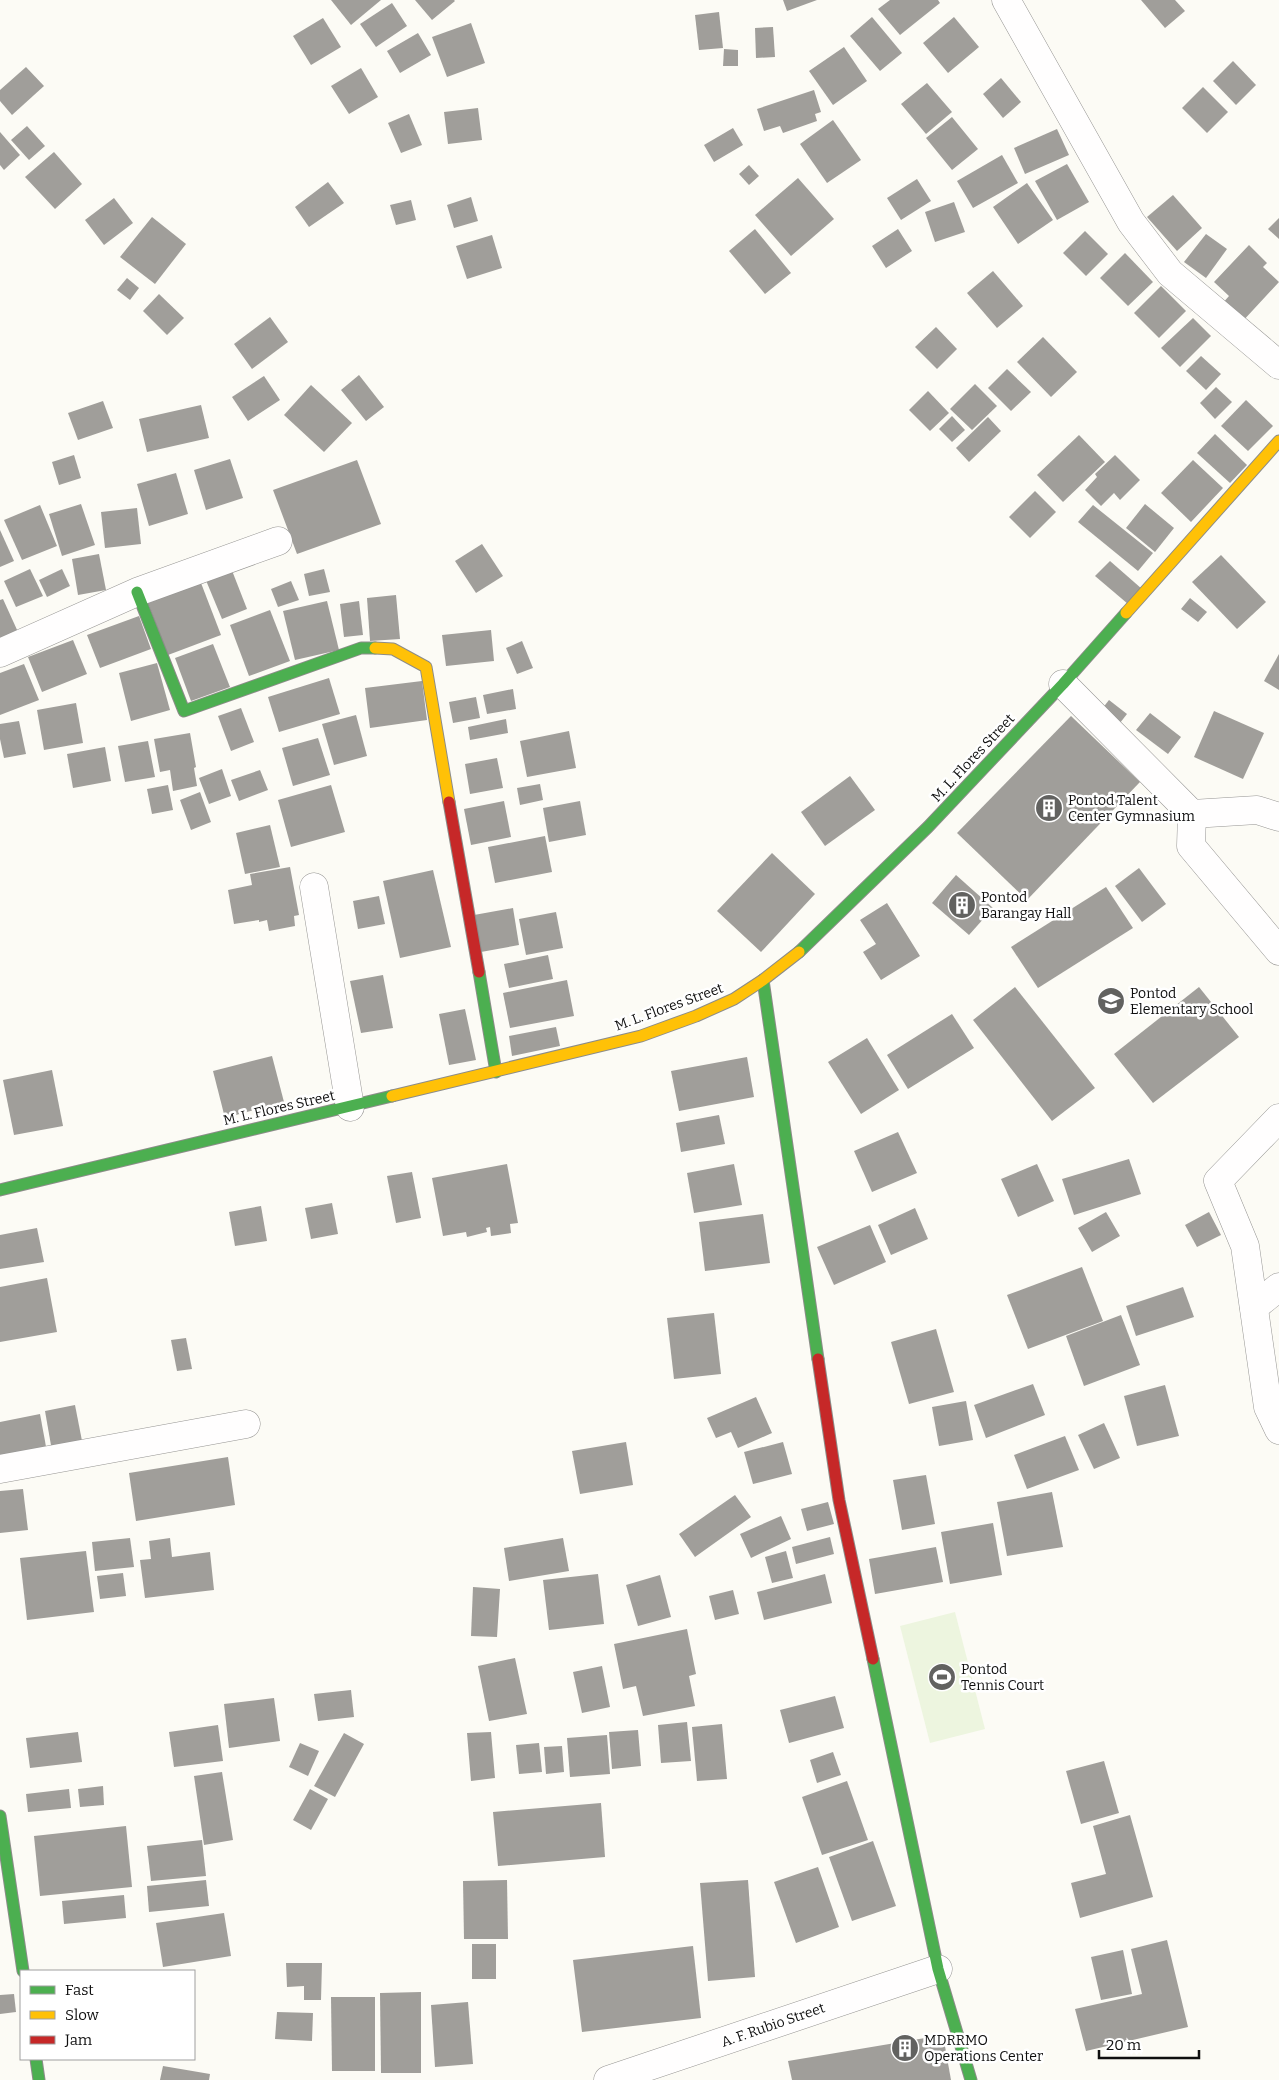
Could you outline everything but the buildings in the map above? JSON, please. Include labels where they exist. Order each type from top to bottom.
[{"type":"street","points":[[1006,0],[1131,222],[1170,273],[1279,365]]},
{"type":"street","name":"M. L. Flores Street","points":[[0,1190],[641,1036],[696,1016],[734,999],[764,980],[808,946],[928,827],[1063,684],[1279,441]]},
{"type":"street","points":[[0,653],[136,592],[278,541]]},
{"type":"street","points":[[136,592],[184,711],[361,648],[393,649],[426,667],[496,1072]]},
{"type":"street","points":[[1063,684],[1192,814],[1191,846],[1279,951]]},
{"type":"street","points":[[1192,814],[1257,810],[1279,817]]},
{"type":"street","points":[[314,887],[350,1107]]},
{"type":"street","points":[[764,980],[839,1500],[938,1969],[971,2080]]},
{"type":"street","points":[[1275,1412],[1254,1307],[1245,1246],[1218,1181],[1279,1118]]},
{"type":"street","points":[[1254,1307],[1279,1287]]},
{"type":"street","points":[[0,1469],[246,1424]]},
{"type":"street","points":[[0,1816],[23,1970]]},
{"type":"street","name":"A. F. Rubio Street","points":[[608,2080],[938,1969]]},
{"type":"street","points":[[36,2060],[39,2080]]},
{"type":"green space","name":"Pontod Tennis Court","points":[[955,1612],[985,1729],[930,1743],[900,1626]]},
{"type":"traffic: fast","points":[[137,592],[184,711],[361,648],[375,648]]},
{"type":"traffic: fast","points":[[799,952],[928,827],[1063,684],[1126,613]]},
{"type":"traffic: fast","points":[[479,972],[496,1072]]},
{"type":"traffic: fast","points":[[763,980],[818,1359]]},
{"type":"traffic: fast","points":[[0,1190],[392,1096]]},
{"type":"traffic: fast","points":[[873,1659],[938,1969],[971,2080]]},
{"type":"traffic: fast","points":[[0,1816],[23,1970]]},
{"type":"traffic: fast","points":[[36,2060],[39,2080]]},
{"type":"traffic: slow","points":[[1126,613],[1279,441]]},
{"type":"traffic: slow","points":[[375,648],[393,649],[426,667],[449,802]]},
{"type":"traffic: slow","points":[[392,1096],[641,1036],[696,1016],[734,999],[763,980],[799,952]]},
{"type":"traffic: jam","points":[[449,802],[479,972]]},
{"type":"traffic: jam","points":[[818,1359],[839,1500],[873,1659]]},
{"type":"place","name":"Pontod Talent Center Gymnasium","points":[[1049,808]]},
{"type":"place","name":"Pontod Barangay Hall","points":[[962,905]]},
{"type":"place","name":"Pontod Elementary School","points":[[1111,1001]]},
{"type":"place","name":"Pontod Tennis Court","points":[[942,1677]]},
{"type":"place","name":"MDRRMO Operations Center","points":[[905,2048]]}]
